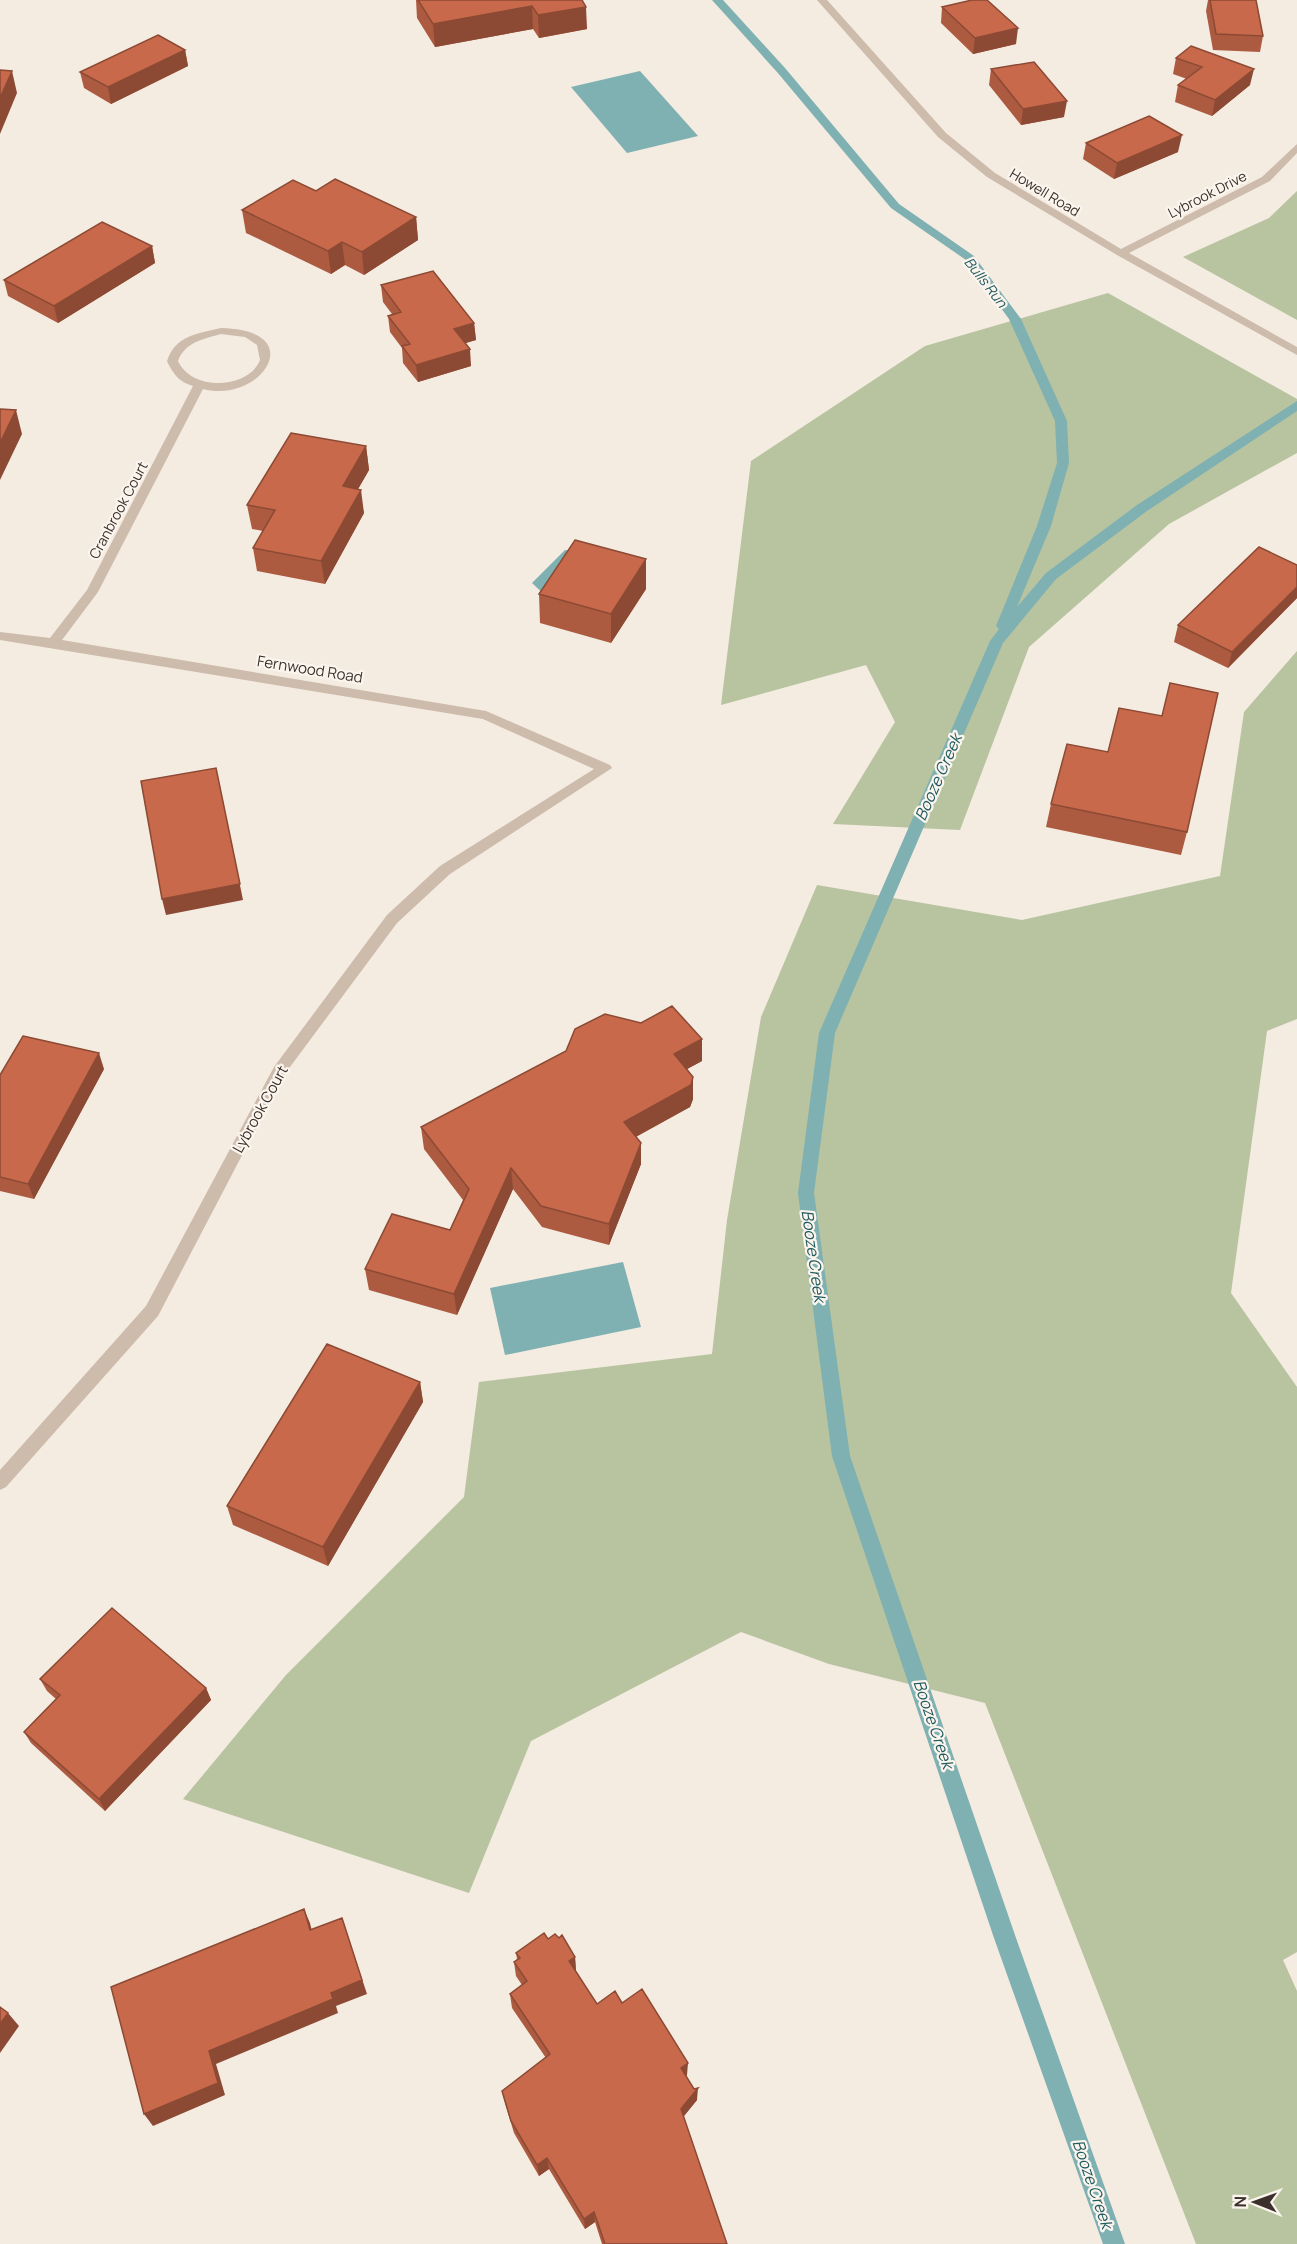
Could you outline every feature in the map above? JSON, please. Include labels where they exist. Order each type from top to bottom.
[{"type":"street","name":"Howell Road","points":[[822,0],[922,112],[967,156],[1023,196],[1297,352]]},
{"type":"street","name":"Lybrook Drive","points":[[1121,253],[1266,179],[1297,147]]},
{"type":"street","points":[[236,332],[260,341],[266,349],[267,358],[264,367],[244,381],[230,386],[199,386],[186,381],[177,374],[172,365],[174,355],[181,346],[192,339],[207,333],[236,332]]},
{"type":"street","name":"Cranbrook Court","points":[[53,643],[92,592],[199,386]]},
{"type":"street","name":"Fernwood Road","points":[[0,636],[486,715],[605,768]]},
{"type":"street","name":"Lybrook Court","points":[[0,1482],[152,1311],[279,1071],[392,919],[444,870],[605,768]]},
{"type":"green space","points":[[1297,191],[1297,320],[1183,257],[1269,218]]},
{"type":"green space","points":[[1108,293],[1297,399],[1297,453],[1169,524],[1029,647],[960,830],[833,824],[895,722],[866,665],[721,705],[751,461],[925,346]]},
{"type":"green space","points":[[1297,651],[1297,1019],[1267,1031],[1231,1293],[1297,1387],[1297,1952],[1283,1960],[1297,1991],[1297,2244],[1196,2244],[985,1703],[829,1664],[741,1632],[531,1741],[469,1893],[183,1799],[286,1675],[464,1497],[479,1382],[712,1354],[727,1220],[761,1017],[817,885],[1022,920],[1220,876],[1244,712]]},
{"type":"water","points":[[640,71],[698,136],[627,153],[571,87]]},
{"type":"water","points":[[565,550],[599,554],[553,603],[532,583]]},
{"type":"water","points":[[623,1262],[641,1327],[505,1355],[490,1288]]},
{"type":"building","points":[[418,0],[582,0],[586,7],[538,15],[532,6],[433,24]]},
{"type":"building","points":[[972,0],[987,0],[1018,28],[975,38],[942,7]]},
{"type":"building","points":[[1210,0],[1256,0],[1263,36],[1216,34]]},
{"type":"building","points":[[158,35],[185,50],[108,87],[80,72]]},
{"type":"building","points":[[1191,46],[1254,69],[1215,100],[1178,85],[1202,67],[1176,58]]},
{"type":"building","points":[[1034,62],[1067,101],[1023,109],[991,69]]},
{"type":"building","points":[[0,70],[12,71],[0,98]]},
{"type":"building","points":[[1149,116],[1182,135],[1117,163],[1086,143]]},
{"type":"building","points":[[335,179],[416,217],[362,252],[342,242],[328,251],[242,210],[293,180],[316,191]]},
{"type":"building","points":[[102,222],[152,246],[54,306],[4,280]]},
{"type":"building","points":[[433,271],[474,323],[454,329],[470,349],[416,365],[402,346],[410,344],[388,316],[401,312],[381,285]]},
{"type":"building","points":[[0,409],[16,410],[0,443]]},
{"type":"building","points":[[291,433],[366,446],[343,486],[361,490],[321,561],[253,548],[275,510],[247,505]]},
{"type":"building","points":[[575,540],[646,559],[611,614],[539,594]]},
{"type":"building","points":[[1259,547],[1297,565],[1297,587],[1232,652],[1178,625]]},
{"type":"building","points":[[1170,683],[1218,693],[1187,832],[1051,804],[1067,744],[1108,752],[1119,708],[1162,716]]},
{"type":"building","points":[[216,768],[240,884],[162,899],[141,781]]},
{"type":"building","points":[[672,1006],[702,1039],[674,1054],[693,1077],[691,1085],[624,1122],[641,1143],[609,1224],[541,1206],[511,1168],[454,1294],[365,1269],[392,1214],[450,1230],[469,1189],[421,1127],[566,1051],[575,1029],[605,1014],[641,1023]]},
{"type":"building","points":[[23,1036],[99,1053],[28,1184],[0,1177],[0,1075]]},
{"type":"building","points":[[327,1344],[420,1382],[323,1547],[227,1506]]},
{"type":"building","points":[[112,1608],[206,1688],[99,1799],[24,1732],[60,1695],[40,1679]]},
{"type":"building","points":[[304,1909],[310,1930],[342,1918],[362,1980],[331,1993],[333,1999],[209,2051],[218,2083],[144,2114],[111,1987]]},
{"type":"building","points":[[544,1933],[548,1939],[555,1934],[559,1938],[562,1935],[575,1957],[569,1961],[597,2004],[615,1991],[622,2003],[642,1989],[688,2063],[681,2068],[694,2089],[698,2088],[681,2109],[727,2244],[605,2244],[594,2212],[584,2219],[547,2158],[537,2165],[511,2121],[502,2091],[550,2054],[510,1994],[527,1981],[514,1962],[520,1958],[516,1953]]},
{"type":"building","points":[[0,2007],[8,2013],[0,2024]]},
{"type":"waterway","name":"Bulls Run","points":[[717,0],[781,70],[895,206],[970,258],[1015,319],[1061,421],[1063,463],[1044,526],[1003,626]]},
{"type":"waterway","name":"Booze Creek","points":[[1114,2244],[1005,1938],[841,1456],[806,1193],[827,1033],[997,641],[1051,576],[1142,508],[1297,405]]}]
